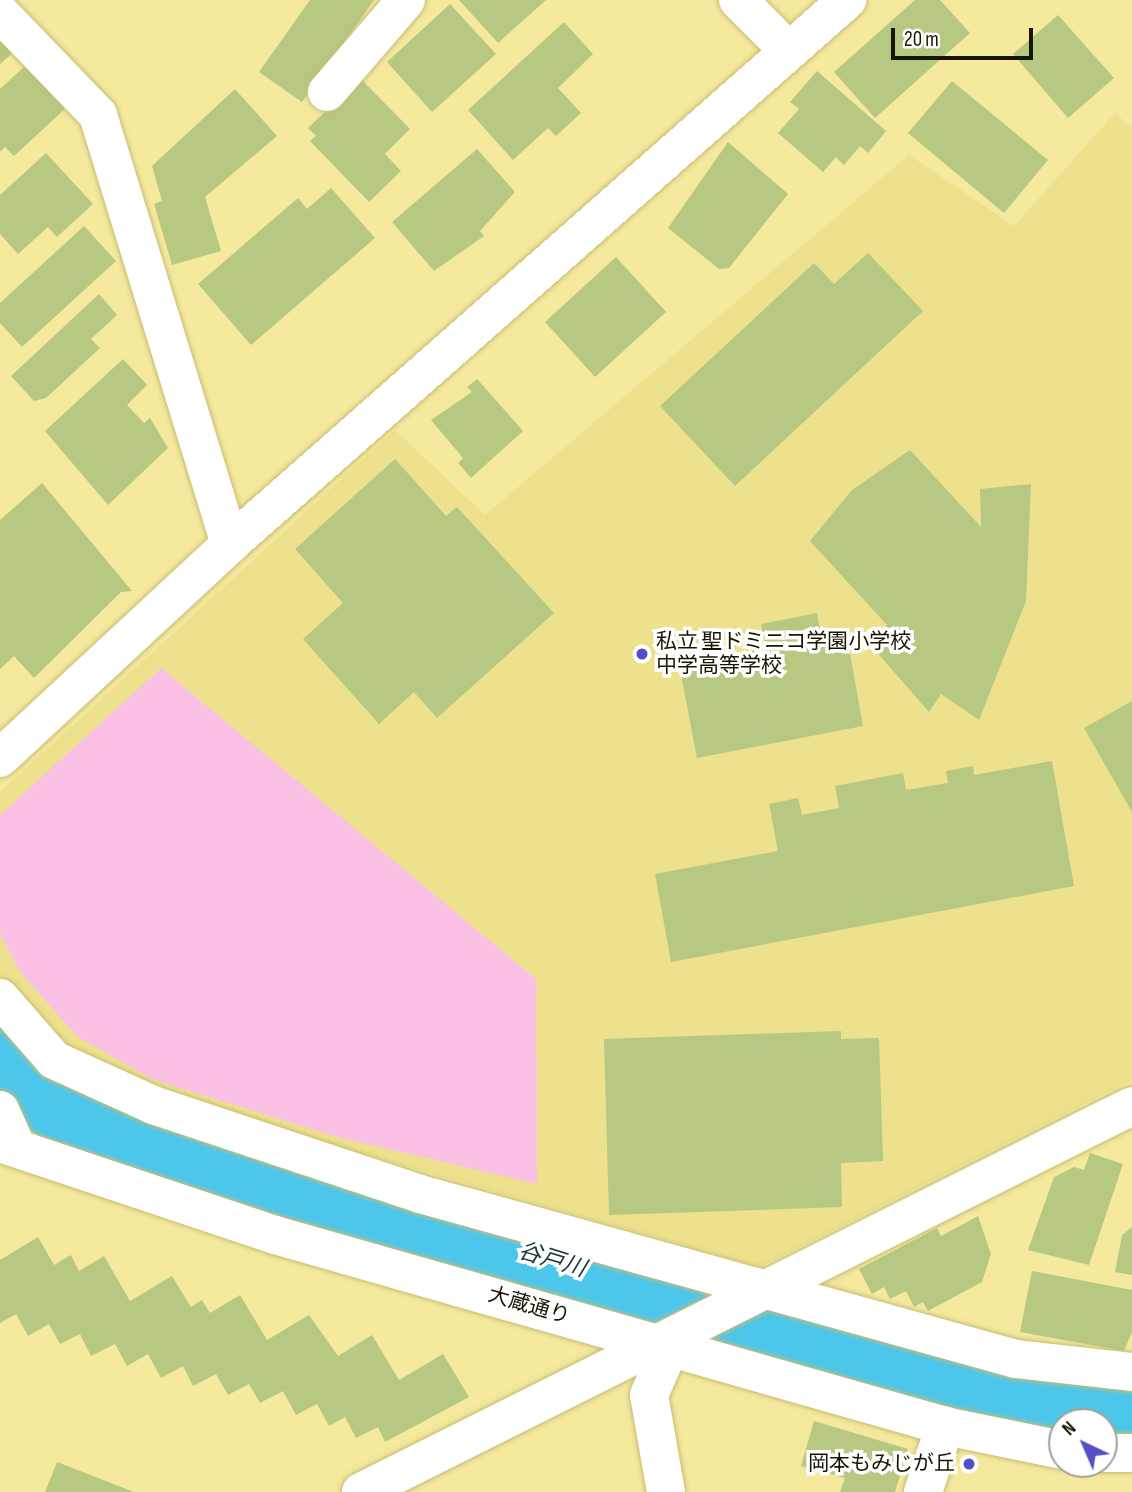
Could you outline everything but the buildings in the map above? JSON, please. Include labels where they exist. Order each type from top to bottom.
[{"type":"street","points":[[327,92],[406,0]]},
{"type":"street","points":[[738,0],[789,51]]},
{"type":"street","points":[[0,758],[230,544],[847,0]]},
{"type":"street","points":[[0,13],[98,115],[230,544]]},
{"type":"street","points":[[0,998],[54,1060],[153,1105],[420,1194],[559,1229],[763,1293],[1016,1359],[1132,1372]]},
{"type":"street","points":[[361,1492],[1131,1107]]},
{"type":"street","points":[[0,1110],[9,1146]]},
{"type":"street","name":"大蔵通り","points":[[9,1146],[275,1235],[663,1343],[945,1426],[1048,1447]]},
{"type":"street","points":[[663,1343],[649,1395],[666,1492]]},
{"type":"street","points":[[923,1492],[945,1426]]},
{"type":"shaded area","name":"私立 聖ドミニコ学園小学校 中学高等学校","points":[[1115,113],[1132,128],[1132,1080],[761,1267],[152,1094],[65,1051],[27,1012],[0,975],[0,792],[395,430],[485,515],[909,155],[1014,226]]},
{"type":"shaded area","points":[[161,668],[536,979],[537,1184],[333,1136],[152,1079],[78,1037],[20,972],[0,934],[0,815]]},
{"type":"waterway","name":"谷戸川","points":[[0,1050],[8,1065],[99,1123],[605,1276],[1013,1389],[1132,1406]]},
{"type":"place","name":"私立 聖ドミニコ学園小学校 中学高等学校","points":[[642,654]]},
{"type":"place","name":"岡本もみじが丘","points":[[969,1464]]}]
